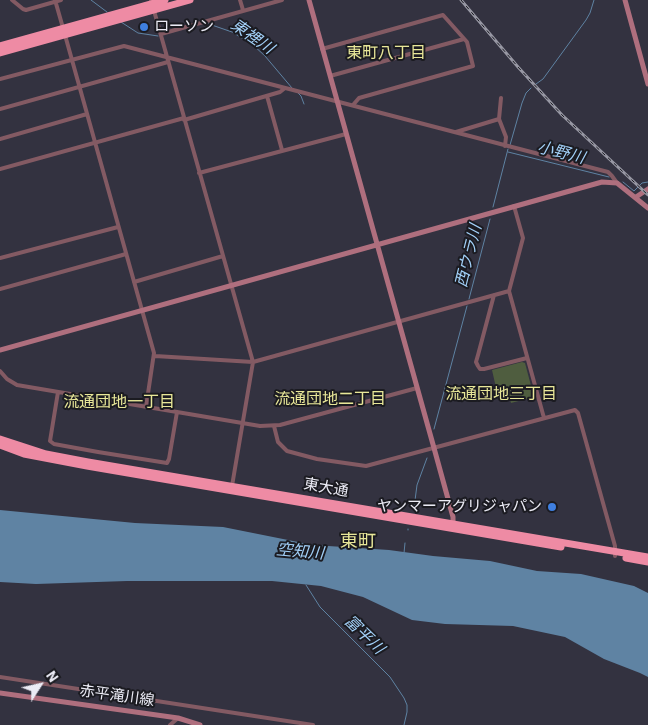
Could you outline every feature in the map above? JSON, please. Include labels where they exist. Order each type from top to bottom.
[{"type":"highway","points":[[0,53],[165,0]]},
{"type":"highway","points":[[152,5],[190,0]]},
{"type":"highway","points":[[0,46],[64,32]]},
{"type":"highway","name":"東大通","points":[[0,439],[46,454],[232,488],[648,557]]},
{"type":"highway","name":"東大通","points":[[0,445],[24,454],[46,459],[232,488]]},
{"type":"highway","name":"東大通","points":[[616,553],[648,562]]},
{"type":"street","points":[[12,0],[22,9],[26,10],[61,0]]},
{"type":"street","points":[[240,0],[243,10]]},
{"type":"street","points":[[160,34],[282,0]]},
{"type":"street","points":[[309,0],[434,448],[453,526]]},
{"type":"street","points":[[625,0],[648,84]]},
{"type":"street","points":[[55,1],[154,356],[146,407]]},
{"type":"street","points":[[152,5],[253,362],[232,488]]},
{"type":"street","points":[[322,49],[444,15],[467,42],[473,66],[359,98],[353,105]]},
{"type":"street","points":[[330,76],[464,39]]},
{"type":"street","points":[[0,79],[124,46],[608,172],[617,183],[648,208]]},
{"type":"street","points":[[0,109],[168,62]]},
{"type":"street","points":[[0,169],[267,96],[280,92],[285,88]]},
{"type":"street","points":[[267,96],[282,150]]},
{"type":"street","points":[[501,98],[499,119],[506,138],[505,146]]},
{"type":"street","points":[[0,139],[87,114]]},
{"type":"street","points":[[456,132],[499,119]]},
{"type":"street","points":[[199,173],[346,134]]},
{"type":"street","points":[[0,350],[602,182],[617,183]]},
{"type":"street","points":[[636,198],[648,189]]},
{"type":"street","points":[[514,206],[523,238],[509,292],[544,418]]},
{"type":"street","points":[[0,258],[118,226]]},
{"type":"street","points":[[0,289],[126,254]]},
{"type":"street","points":[[134,282],[223,256]]},
{"type":"street","points":[[154,356],[253,362],[509,292]]},
{"type":"street","points":[[494,295],[476,362],[478,366],[480,369],[484,369],[527,358]]},
{"type":"street","points":[[0,371],[7,379],[17,385],[243,424],[274,426],[417,388]]},
{"type":"street","points":[[58,392],[50,438],[51,443],[156,462],[165,463],[170,459],[177,412]]},
{"type":"street","points":[[274,426],[278,442],[287,451],[303,456],[358,465],[370,465],[575,410],[578,413],[616,553]]},
{"type":"street","points":[[0,677],[313,725]]},
{"type":"street","name":"赤平滝川線","points":[[0,693],[178,718],[200,725]]},
{"type":"street","points":[[170,725],[178,718]]},
{"type":"green space","points":[[522,362],[525,363],[534,397],[511,403],[507,388],[497,392],[492,370]]},
{"type":"water","name":"空知川","points":[[0,510],[135,523],[223,527],[313,545],[389,550],[490,561],[537,571],[581,574],[634,586],[648,593],[648,677],[604,659],[565,637],[513,626],[445,624],[412,620],[363,597],[321,586],[272,581],[127,581],[36,584],[0,582]]},
{"type":"waterway","name":"東裡川","points":[[91,0],[107,12]]},
{"type":"waterway","name":"西ウラ川","points":[[536,84],[543,79],[586,20],[594,0]]},
{"type":"waterway","name":"東裡川","points":[[121,22],[138,33],[158,36]]},
{"type":"waterway","name":"東裡川","points":[[206,23],[232,32],[252,44],[265,56],[292,88]]},
{"type":"waterway","name":"西ウラ川","points":[[510,145],[522,103],[526,93],[531,88]]},
{"type":"waterway","name":"東裡川","points":[[297,92],[304,104]]},
{"type":"waterway","name":"西ウラ川","points":[[493,207],[508,149]]},
{"type":"waterway","name":"小野川","points":[[508,152],[609,177]]},
{"type":"waterway","name":"小野川","points":[[623,182],[634,191],[642,183],[648,182]]},
{"type":"waterway","name":"西ウラ川","points":[[469,299],[490,219]]},
{"type":"waterway","name":"西ウラ川","points":[[434,429],[467,306]]},
{"type":"waterway","name":"西ウラ川","points":[[414,508],[417,485],[427,458]]},
{"type":"waterway","name":"西ウラ川","points":[[404,553],[405,543]]},
{"type":"waterway","name":"富平川","points":[[306,585],[320,607],[390,677],[407,705],[404,725]]},
{"type":"railway","points":[[461,0],[562,115],[648,195]]},
{"type":"place","name":"ローソン","points":[[144,27]]},
{"type":"place","name":"ヤンマーアグリジャパン","points":[[552,507]]},
{"type":"district","name":"東町八丁目","points":[[386,53]]},
{"type":"district","name":"流通団地三丁目","points":[[501,394]]},
{"type":"district","name":"流通団地二丁目","points":[[330,399]]},
{"type":"district","name":"流通団地一丁目","points":[[119,402]]},
{"type":"district","name":"東町","points":[[358,542]]}]
